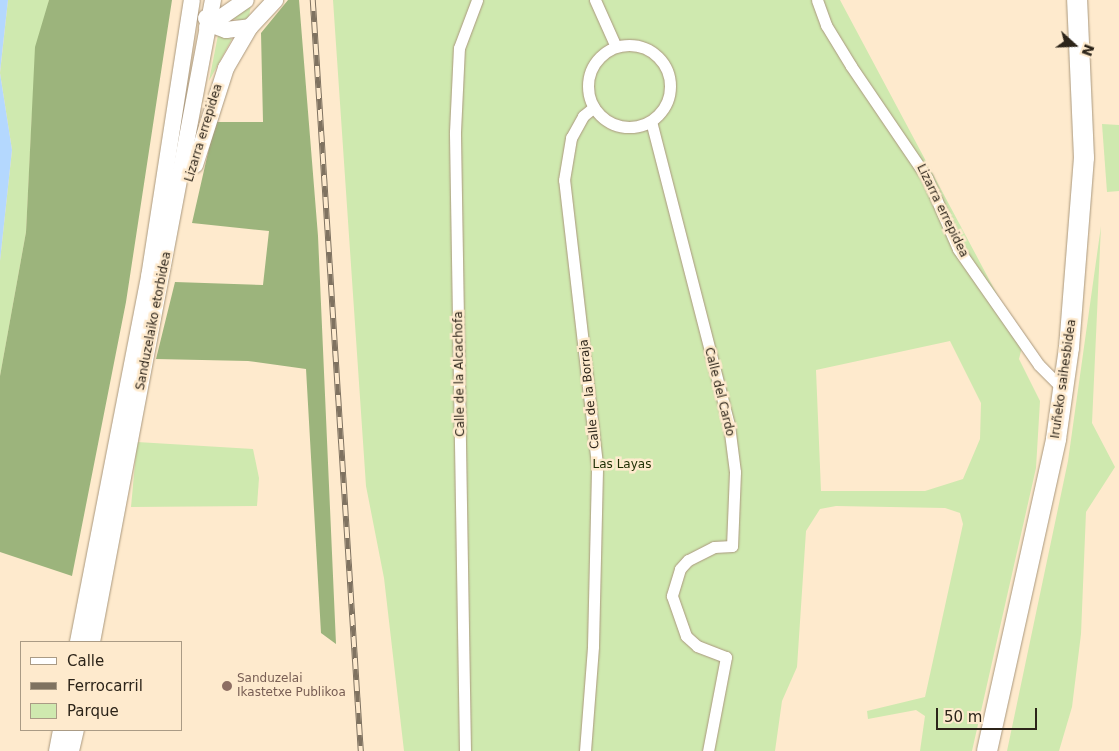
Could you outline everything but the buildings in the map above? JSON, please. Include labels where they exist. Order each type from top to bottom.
[{"type":"highway","name":"Iruñeko saihesbidea","points":[[987,751],[1063,389],[1084,158],[1077,0]]},
{"type":"main road","name":"Sanduzelaiko etorbidea","points":[[92,641],[168,210],[192,0]]},
{"type":"main road","points":[[199,0],[210,24],[226,30],[255,22],[257,0]]},
{"type":"main road","name":"Sanduzelaiko etorbidea","points":[[78,641],[168,210],[210,24],[213,0]]},
{"type":"main road","points":[[210,24],[246,0]]},
{"type":"main road","name":"Lizarra errepidea","points":[[168,210],[192,178],[217,88],[255,22],[275,0]]},
{"type":"main road","points":[[57,751],[61,731]]},
{"type":"main road","points":[[71,751],[76,731]]},
{"type":"street","name":"Calle de la Alcachofa","points":[[465,751],[455,132],[459,48],[477,0]]},
{"type":"street","points":[[596,0],[616,47]]},
{"type":"street","name":"Lizarra errepidea","points":[[817,0],[826,25],[850,66],[927,178],[958,249],[1039,365],[1063,389]]},
{"type":"street","points":[[641,46],[652,52],[668,72],[667,100],[651,121],[639,126],[614,124],[594,107],[589,84],[591,72],[605,53],[616,47],[641,46]]},
{"type":"street","name":"Calle de la Borraja","points":[[585,751],[597,464],[564,180],[571,138],[583,116],[594,107]]},
{"type":"street","name":"Calle del Cardo","points":[[651,121],[729,424],[735,472],[732,546],[714,547],[688,560],[672,591],[674,610],[686,636],[697,646],[726,657],[708,751]]},
{"type":"green space","points":[[8,0],[49,0],[32,113],[26,232],[0,376],[0,261],[12,150],[0,73]]},
{"type":"green space","points":[[49,0],[172,0],[126,302],[72,576],[0,552],[0,376],[26,232],[35,47]]},
{"type":"green space","points":[[288,0],[299,0],[318,236],[336,644],[321,633],[306,369],[248,361],[156,359],[175,282],[263,285],[269,231],[192,223],[215,122],[263,122],[261,33]]},
{"type":"green space","name":"Las Layas","points":[[333,0],[840,0],[1023,343],[1019,359],[1040,401],[1036,468],[972,751],[920,751],[925,716],[916,710],[868,719],[867,711],[925,697],[963,524],[960,513],[945,508],[836,506],[820,509],[806,531],[797,667],[782,701],[775,751],[404,751],[384,578],[366,486]],"holes":[[[950,341],[981,403],[980,439],[963,479],[925,491],[821,491],[816,370]]]},
{"type":"green space","points":[[251,4],[249,17],[242,21],[226,17]]},
{"type":"green space","points":[[218,35],[232,39],[209,81]]},
{"type":"green space","points":[[1102,124],[1119,125],[1119,191],[1107,192]]},
{"type":"green space","points":[[1101,226],[1092,423],[1115,467],[1086,512],[1081,634],[1072,707],[1059,751],[1007,751],[1068,461]]},
{"type":"green space","points":[[137,442],[253,449],[259,478],[257,506],[131,507]]},
{"type":"water","points":[[0,0],[8,0],[0,72]]},
{"type":"water","points":[[0,73],[12,150],[0,261]]},
{"type":"railway","points":[[313,0],[361,751]]},
{"type":"place","name":"Sanduzelai Ikastetxe Publikoa","points":[[227,686]]}]
